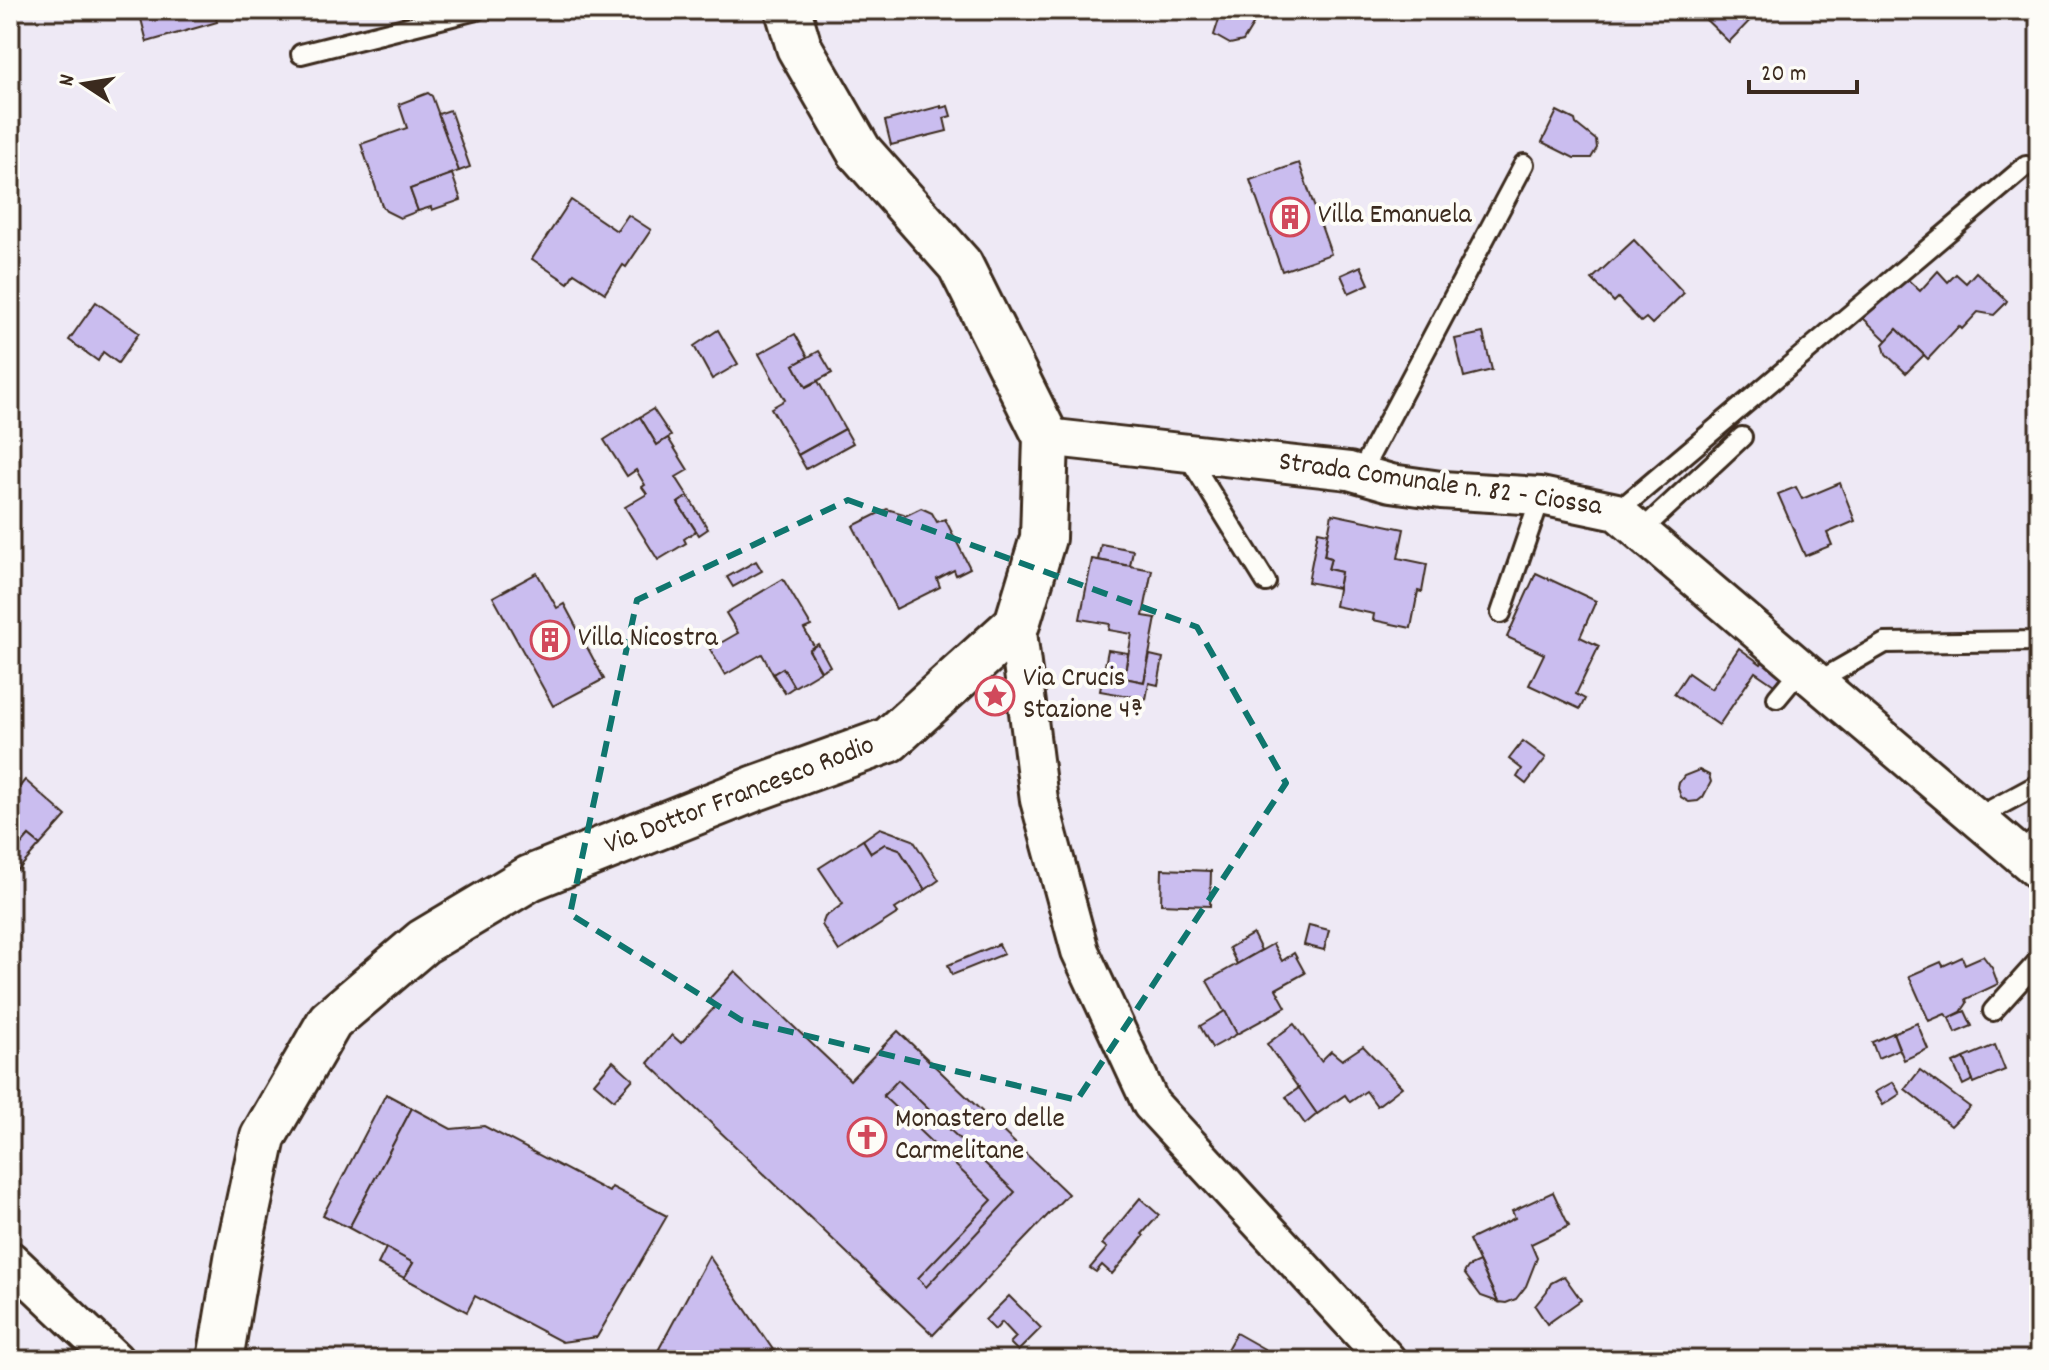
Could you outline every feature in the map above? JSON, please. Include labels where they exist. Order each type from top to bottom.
[{"type":"main road","points":[[788,10],[799,47],[859,151],[960,265],[1046,437],[1043,538],[1017,624]]},
{"type":"main road","name":"Via Dottor Francesco Rodio","points":[[220,1360],[238,1253],[263,1137],[330,1021],[423,942],[530,878],[756,788],[889,740],[1017,624]]},
{"type":"street","name":"Strada Comunale n. 82 - Ciossa","points":[[1046,437],[1349,471],[1391,483],[1441,490],[1541,496],[1628,522],[1976,818],[2032,854]]},
{"type":"street","points":[[1017,624],[1039,800],[1080,951],[1151,1104],[1387,1360]]},
{"type":"street","points":[[10,1260],[115,1360]]},
{"type":"lane","points":[[301,54],[476,10]]},
{"type":"lane","points":[[1360,474],[1524,164]]},
{"type":"lane","points":[[1628,522],[2026,166]]},
{"type":"lane","points":[[1628,522],[1742,437]]},
{"type":"lane","points":[[1186,453],[1266,582]]},
{"type":"lane","points":[[1501,613],[1541,496]]},
{"type":"lane","points":[[1777,698],[1809,676],[1885,643],[2039,641]]},
{"type":"lane","points":[[1976,818],[2039,784]]},
{"type":"lane","points":[[1993,1011],[2039,960]]},
{"type":"highlighted area","points":[[848,500],[1197,627],[1286,783],[1077,1100],[741,1020],[570,914],[637,600]]},
{"type":"building","points":[[159,10],[214,10],[217,22],[147,42],[140,15]]},
{"type":"building","points":[[1222,10],[1262,10],[1243,41],[1230,44],[1214,35]]},
{"type":"building","points":[[1696,10],[1773,10],[1766,17],[1759,11],[1729,42]]},
{"type":"building","points":[[428,93],[432,96],[459,171],[410,189],[418,211],[400,218],[382,206],[361,144],[407,128],[399,104]]},
{"type":"building","points":[[948,106],[951,116],[944,118],[947,131],[891,145],[885,121]]},
{"type":"building","points":[[450,110],[470,167],[459,171],[438,114]]},
{"type":"building","points":[[1557,111],[1575,120],[1596,140],[1597,148],[1591,158],[1574,158],[1542,142]]},
{"type":"building","name":"Villa Emanuela","points":[[1299,163],[1331,254],[1282,271],[1250,180]]},
{"type":"building","points":[[452,174],[461,200],[432,210],[431,207],[418,211],[410,189]]},
{"type":"building","points":[[571,200],[617,231],[628,215],[651,230],[605,293],[574,273],[568,283],[532,259]]},
{"type":"building","points":[[1634,240],[1684,293],[1652,324],[1646,318],[1641,322],[1618,298],[1614,302],[1592,279]]},
{"type":"building","points":[[1361,266],[1369,284],[1349,293],[1341,275]]},
{"type":"building","points":[[1938,271],[1948,282],[1956,274],[1966,283],[1976,272],[2007,301],[1994,315],[1978,312],[1962,329],[1959,326],[1928,359],[1897,329],[1887,341],[1863,318],[1879,299],[1906,278],[1920,291]]},
{"type":"building","points":[[96,302],[139,333],[118,363],[103,352],[98,361],[69,340]]},
{"type":"building","points":[[1897,329],[1924,355],[1906,373],[1886,354],[1883,344]]},
{"type":"building","points":[[718,330],[738,364],[712,379],[694,346]]},
{"type":"building","points":[[1483,333],[1492,370],[1464,377],[1455,339]]},
{"type":"building","points":[[795,334],[808,357],[794,365],[806,387],[818,381],[845,429],[798,455],[771,408],[785,400],[759,354]]},
{"type":"building","points":[[819,351],[832,373],[806,387],[794,365]]},
{"type":"building","points":[[653,409],[671,436],[657,445],[640,417]]},
{"type":"building","points":[[640,417],[657,445],[668,438],[688,470],[676,477],[688,496],[678,503],[696,531],[684,539],[686,543],[658,560],[625,507],[647,494],[642,487],[645,485],[636,470],[627,476],[604,440]]},
{"type":"building","points":[[845,429],[853,443],[806,469],[798,455]]},
{"type":"building","points":[[1840,483],[1855,521],[1827,533],[1832,545],[1805,556],[1778,494],[1796,487],[1802,499]]},
{"type":"building","points":[[688,496],[708,529],[699,535],[678,503]]},
{"type":"building","points":[[921,508],[932,513],[937,522],[945,519],[970,568],[956,575],[954,570],[937,579],[940,587],[896,609],[853,526],[887,509],[905,516]]},
{"type":"building","points":[[1332,514],[1404,529],[1398,558],[1427,564],[1411,628],[1373,620],[1374,614],[1335,606],[1341,572],[1328,569],[1331,558],[1324,556]]},
{"type":"building","points":[[1318,531],[1328,533],[1324,556],[1331,558],[1328,569],[1341,572],[1338,588],[1308,582]]},
{"type":"building","points":[[1101,544],[1133,550],[1130,566],[1098,560]]},
{"type":"building","points":[[1092,559],[1152,570],[1143,616],[1156,618],[1144,682],[1124,678],[1132,634],[1109,630],[1110,624],[1080,619]]},
{"type":"building","points":[[756,561],[762,571],[733,587],[727,577]]},
{"type":"building","name":"Villa Nicostra","points":[[537,573],[557,608],[564,604],[604,679],[553,706],[493,597]]},
{"type":"building","points":[[1536,573],[1596,601],[1580,637],[1599,646],[1576,694],[1585,699],[1580,709],[1529,685],[1544,654],[1507,637]]},
{"type":"building","points":[[783,579],[811,626],[804,629],[814,646],[809,650],[821,671],[794,687],[783,668],[773,674],[762,654],[725,675],[710,649],[738,633],[726,613]]},
{"type":"building","points":[[818,644],[830,666],[821,671],[809,650]]},
{"type":"building","points":[[1739,648],[1761,664],[1767,655],[1785,670],[1774,685],[1755,672],[1719,725],[1674,694],[1688,673],[1711,689]]},
{"type":"building","points":[[1108,650],[1128,653],[1124,678],[1144,682],[1150,655],[1163,658],[1158,685],[1149,683],[1146,699],[1100,691]]},
{"type":"building","points":[[783,668],[794,687],[785,693],[773,674]]},
{"type":"building","points":[[1523,741],[1546,758],[1526,784],[1517,777],[1522,769],[1509,759]]},
{"type":"building","points":[[1699,770],[1709,775],[1711,782],[1703,797],[1689,802],[1681,797],[1679,783],[1684,776]]},
{"type":"building","points":[[25,780],[66,816],[40,845],[29,836],[10,858],[10,798]]},
{"type":"building","points":[[880,828],[913,840],[939,880],[925,890],[899,849],[885,844],[871,853],[863,840]]},
{"type":"building","points":[[29,836],[40,845],[18,870],[10,858]]},
{"type":"building","points":[[863,840],[871,853],[885,844],[899,849],[925,890],[895,909],[898,913],[839,951],[822,925],[825,917],[843,904],[819,868]]},
{"type":"building","points":[[1162,869],[1211,871],[1210,906],[1161,904]]},
{"type":"building","points":[[1309,925],[1329,930],[1324,950],[1304,945]]},
{"type":"building","points":[[1253,934],[1261,950],[1237,964],[1229,948]]},
{"type":"building","points":[[999,944],[1004,954],[952,975],[948,965]]},
{"type":"building","points":[[1273,944],[1282,961],[1294,953],[1305,973],[1276,989],[1286,1007],[1237,1034],[1207,981]]},
{"type":"building","points":[[1983,956],[1998,984],[1966,999],[1961,1012],[1949,1018],[1945,1014],[1929,1021],[1909,976],[1941,962],[1943,966],[1962,957],[1965,964]]},
{"type":"building","name":"Monastero delle Carmelitane","points":[[735,971],[850,1080],[898,1031],[1068,1194],[933,1335],[648,1063],[672,1035],[681,1043],[716,1006],[709,999]]},
{"type":"building","points":[[1225,1011],[1237,1034],[1212,1048],[1200,1026]]},
{"type":"building","points":[[1965,1011],[1972,1026],[1955,1033],[1949,1018]]},
{"type":"building","points":[[1917,1023],[1928,1049],[1904,1060],[1893,1033]]},
{"type":"building","points":[[1294,1024],[1321,1061],[1331,1051],[1342,1060],[1363,1046],[1402,1087],[1377,1106],[1366,1091],[1350,1102],[1345,1095],[1317,1114],[1267,1044]]},
{"type":"building","points":[[1893,1033],[1899,1049],[1878,1058],[1872,1042]]},
{"type":"building","points":[[1995,1045],[2005,1070],[1974,1083],[1964,1058]]},
{"type":"building","points":[[1964,1058],[1973,1080],[1963,1085],[1953,1063]]},
{"type":"building","points":[[613,1061],[633,1079],[614,1100],[594,1083]]},
{"type":"building","points":[[1920,1070],[1970,1107],[1951,1126],[1905,1089]]},
{"type":"building","points":[[898,1080],[1015,1192],[926,1287],[918,1278],[992,1200],[883,1096]]},
{"type":"building","points":[[1893,1082],[1900,1094],[1883,1105],[1875,1092]]},
{"type":"building","points":[[1299,1088],[1317,1114],[1305,1124],[1286,1097]]},
{"type":"building","points":[[386,1094],[412,1108],[349,1228],[323,1215]]},
{"type":"building","points":[[412,1108],[451,1129],[484,1126],[609,1192],[612,1187],[667,1216],[597,1337],[562,1342],[475,1296],[467,1312],[404,1278],[413,1263],[349,1228]]},
{"type":"building","points":[[1553,1192],[1569,1226],[1531,1244],[1537,1258],[1526,1286],[1516,1299],[1498,1302],[1469,1240],[1515,1218],[1512,1211]]},
{"type":"building","points":[[1140,1198],[1159,1215],[1112,1274],[1102,1265],[1096,1272],[1090,1268],[1107,1248],[1102,1244]]},
{"type":"building","points":[[386,1248],[413,1263],[404,1278],[378,1264]]},
{"type":"building","points":[[709,1256],[780,1360],[653,1360]]},
{"type":"building","points":[[1479,1262],[1498,1302],[1481,1296],[1464,1273],[1468,1267]]},
{"type":"building","points":[[1564,1276],[1581,1300],[1547,1324],[1535,1306],[1551,1283]]},
{"type":"building","points":[[1009,1296],[1041,1328],[1018,1351],[1010,1343],[1016,1337],[1002,1322],[995,1330],[985,1320]]},
{"type":"building","points":[[1236,1333],[1275,1355],[1272,1360],[1221,1360]]},
{"type":"place","name":"Villa Emanuela","points":[[1290,217]]},
{"type":"place","name":"Villa Nicostra","points":[[550,640]]},
{"type":"place","name":"Via Crucis Stazione 4ª","points":[[995,696]]},
{"type":"place","name":"Monastero delle Carmelitane","points":[[867,1137]]}]
